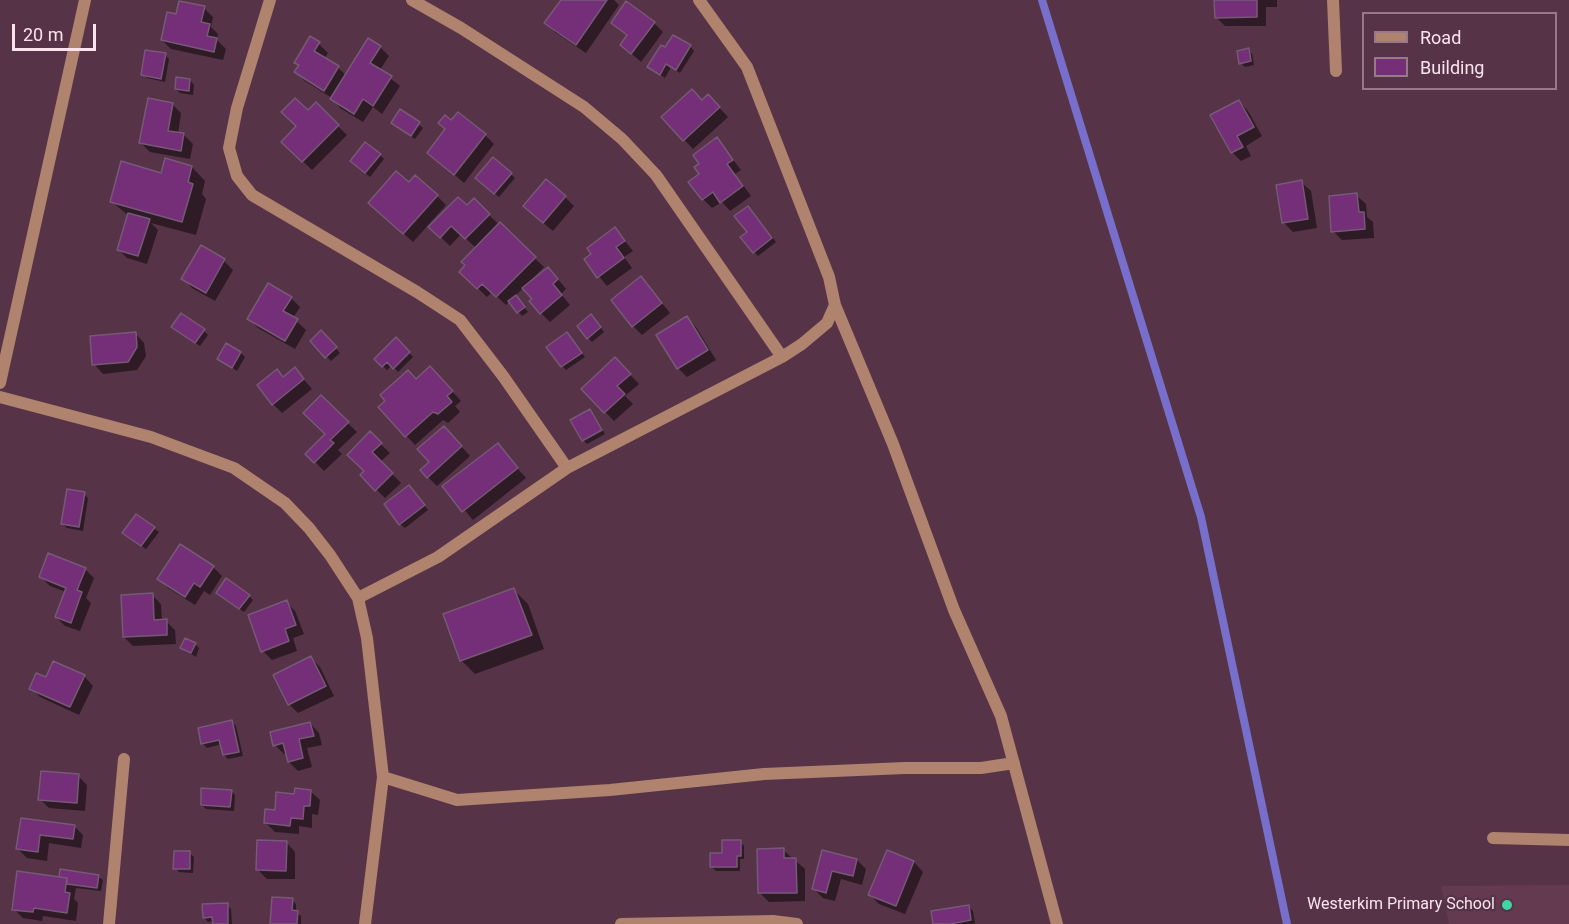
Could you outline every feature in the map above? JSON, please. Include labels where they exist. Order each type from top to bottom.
[{"type":"street","points":[[0,382],[85,0]]},
{"type":"street","points":[[270,0],[237,108],[229,148],[237,176],[252,195],[417,292],[460,320],[503,376],[567,468]]},
{"type":"street","points":[[412,0],[461,28],[584,106],[622,139],[656,175],[782,357]]},
{"type":"street","points":[[699,0],[747,67],[829,277],[835,305],[893,444],[954,610],[1000,716],[1057,924]]},
{"type":"street","points":[[1333,0],[1336,72]]},
{"type":"street","points":[[358,598],[438,558],[567,468],[782,357],[827,323],[835,305]]},
{"type":"street","points":[[0,397],[151,437],[234,468],[285,503],[330,555],[358,598],[367,638],[382,777],[365,924]]},
{"type":"street","points":[[109,924],[124,759]]},
{"type":"street","points":[[382,777],[457,800],[610,790],[764,774],[905,768],[981,768],[1014,763]]},
{"type":"street","points":[[1493,838],[1569,840]]},
{"type":"street","points":[[621,924],[773,921],[797,924]]},
{"type":"shaded area","name":"Westerkim Primary School","points":[[1569,885],[1569,924],[1449,924],[1441,886]]},
{"type":"building","points":[[561,0],[607,0],[576,45],[544,23]]},
{"type":"building","points":[[1214,0],[1257,0],[1257,17],[1215,18]]},
{"type":"building","points":[[179,1],[205,6],[201,22],[210,24],[207,36],[217,38],[214,52],[161,40],[167,12],[176,14]]},
{"type":"building","points":[[626,1],[655,22],[631,54],[620,45],[627,35],[611,23]]},
{"type":"building","points":[[673,35],[691,45],[676,70],[666,64],[660,75],[647,67],[661,45],[665,47]]},
{"type":"building","points":[[310,36],[320,42],[314,51],[339,66],[324,91],[294,72],[299,65],[294,63]]},
{"type":"building","points":[[368,38],[381,46],[370,63],[392,76],[373,106],[363,99],[354,114],[330,99]]},
{"type":"building","points":[[1249,48],[1251,61],[1239,64],[1237,51]]},
{"type":"building","points":[[145,50],[166,53],[161,79],[141,75]]},
{"type":"building","points":[[176,77],[190,79],[189,91],[175,89]]},
{"type":"building","points":[[692,89],[702,100],[708,94],[720,107],[683,141],[661,117]]},
{"type":"building","points":[[148,98],[173,103],[168,131],[184,133],[181,151],[139,143]]},
{"type":"building","points":[[295,98],[308,110],[316,102],[339,125],[302,162],[281,142],[296,126],[281,112]]},
{"type":"building","points":[[1239,100],[1254,127],[1237,136],[1243,147],[1231,153],[1210,115]]},
{"type":"building","points":[[400,109],[420,122],[411,136],[391,123]]},
{"type":"building","points":[[458,112],[486,134],[454,175],[427,153],[445,129],[438,123],[445,115],[451,120]]},
{"type":"building","points":[[717,137],[733,160],[727,164],[743,186],[720,203],[713,192],[702,200],[688,182],[699,174],[694,167],[699,164],[693,155]]},
{"type":"building","points":[[365,142],[381,154],[365,173],[350,161]]},
{"type":"building","points":[[493,157],[512,173],[494,194],[475,178]]},
{"type":"building","points":[[165,158],[192,166],[188,182],[193,184],[182,222],[110,202],[121,161],[161,173]]},
{"type":"building","points":[[396,171],[409,182],[415,175],[438,195],[403,234],[368,203]]},
{"type":"building","points":[[546,179],[566,196],[543,223],[523,206]]},
{"type":"building","points":[[1302,180],[1308,219],[1282,223],[1276,185]]},
{"type":"building","points":[[1357,193],[1359,212],[1364,212],[1365,229],[1331,232],[1329,196]]},
{"type":"building","points":[[458,197],[467,205],[474,198],[490,214],[465,239],[451,226],[440,238],[428,227]]},
{"type":"building","points":[[748,206],[772,238],[753,253],[740,237],[747,232],[734,216]]},
{"type":"building","points":[[128,213],[150,219],[138,256],[117,250]]},
{"type":"building","points":[[500,222],[536,257],[496,297],[482,284],[477,289],[459,272],[465,265],[461,262]]},
{"type":"building","points":[[615,227],[625,241],[616,247],[624,258],[597,278],[584,259],[591,254],[587,248]]},
{"type":"building","points":[[201,245],[225,259],[206,293],[181,279]]},
{"type":"building","points":[[548,267],[558,279],[553,284],[562,295],[540,314],[529,301],[532,299],[522,288]]},
{"type":"building","points":[[641,276],[662,303],[632,327],[611,300]]},
{"type":"building","points":[[268,283],[292,297],[283,311],[298,319],[285,341],[247,319]]},
{"type":"building","points":[[516,295],[525,307],[517,313],[508,301]]},
{"type":"building","points":[[181,313],[205,329],[195,343],[171,327]]},
{"type":"building","points":[[591,314],[601,327],[587,339],[577,326]]},
{"type":"building","points":[[687,316],[708,350],[677,369],[656,335]]},
{"type":"building","points":[[321,330],[337,347],[325,358],[310,341]]},
{"type":"building","points":[[136,332],[137,347],[128,362],[92,365],[90,336]]},
{"type":"building","points":[[567,332],[582,353],[561,367],[546,347]]},
{"type":"building","points":[[396,337],[410,352],[393,369],[387,362],[382,367],[374,359]]},
{"type":"building","points":[[226,343],[241,352],[232,368],[217,359]]},
{"type":"building","points":[[615,357],[631,374],[617,386],[625,394],[604,413],[581,389]]},
{"type":"building","points":[[430,366],[453,391],[447,396],[452,402],[438,414],[433,412],[405,437],[378,407],[385,401],[380,395],[408,370],[416,379]]},
{"type":"building","points":[[295,367],[304,379],[272,405],[257,385],[277,369],[283,377]]},
{"type":"building","points":[[321,395],[349,422],[330,440],[334,443],[314,463],[305,454],[325,434],[303,413]]},
{"type":"building","points":[[590,409],[602,430],[582,441],[570,420]]},
{"type":"building","points":[[444,426],[462,446],[427,478],[420,470],[429,462],[417,449]]},
{"type":"building","points":[[370,431],[382,443],[372,452],[393,473],[375,491],[360,475],[364,471],[347,455]]},
{"type":"building","points":[[498,443],[518,468],[462,512],[442,486]]},
{"type":"building","points":[[409,485],[425,505],[399,525],[384,504]]},
{"type":"building","points":[[67,489],[85,492],[79,527],[61,524]]},
{"type":"building","points":[[136,514],[155,527],[141,546],[122,533]]},
{"type":"building","points":[[180,544],[214,566],[200,587],[194,583],[185,597],[157,579]]},
{"type":"building","points":[[48,553],[86,568],[77,590],[82,592],[71,623],[55,617],[66,588],[39,577]]},
{"type":"building","points":[[226,578],[250,595],[239,609],[216,593]]},
{"type":"building","points":[[514,588],[532,635],[460,661],[443,614]]},
{"type":"building","points":[[153,593],[154,620],[167,619],[167,635],[123,637],[121,595]]},
{"type":"building","points":[[287,600],[296,625],[285,629],[289,641],[261,652],[248,615]]},
{"type":"building","points":[[185,638],[196,643],[191,653],[180,648]]},
{"type":"building","points":[[311,656],[326,686],[288,705],[273,675]]},
{"type":"building","points":[[53,661],[85,675],[70,707],[29,689],[36,673],[46,677]]},
{"type":"building","points":[[232,720],[239,752],[223,755],[219,740],[201,744],[198,728]]},
{"type":"building","points":[[310,722],[314,736],[299,739],[303,758],[288,762],[283,743],[273,746],[270,732]]},
{"type":"building","points":[[41,771],[79,774],[77,803],[38,800]]},
{"type":"building","points":[[201,788],[232,790],[230,807],[201,805]]},
{"type":"building","points":[[295,788],[311,790],[310,806],[304,806],[303,819],[291,818],[290,826],[264,823],[265,809],[275,810],[276,792],[294,794]]},
{"type":"building","points":[[21,818],[75,825],[73,839],[40,835],[38,852],[16,849]]},
{"type":"building","points":[[257,840],[287,841],[286,871],[256,870]]},
{"type":"building","points":[[722,840],[741,840],[741,856],[737,856],[737,867],[710,867],[710,853],[722,853]]},
{"type":"building","points":[[784,848],[784,858],[796,858],[797,893],[758,893],[757,849]]},
{"type":"building","points":[[822,850],[857,859],[853,876],[832,871],[826,893],[812,889]]},
{"type":"building","points":[[887,850],[914,861],[896,906],[868,895]]},
{"type":"building","points":[[174,851],[190,851],[190,869],[173,869]]},
{"type":"building","points":[[60,869],[99,875],[97,888],[67,884],[67,878],[59,877]]},
{"type":"building","points":[[17,871],[67,878],[65,892],[70,893],[67,913],[34,908],[33,912],[12,910]]},
{"type":"building","points":[[272,897],[293,898],[292,910],[298,911],[297,924],[270,924]]},
{"type":"building","points":[[228,903],[228,924],[213,924],[212,917],[203,918],[202,904]]},
{"type":"building","points":[[969,905],[971,920],[933,924],[931,911]]},
{"type":"waterway","points":[[1042,0],[1201,517],[1287,924]]},
{"type":"place","name":"Westerkim Primary School","points":[[1507,905]]}]
